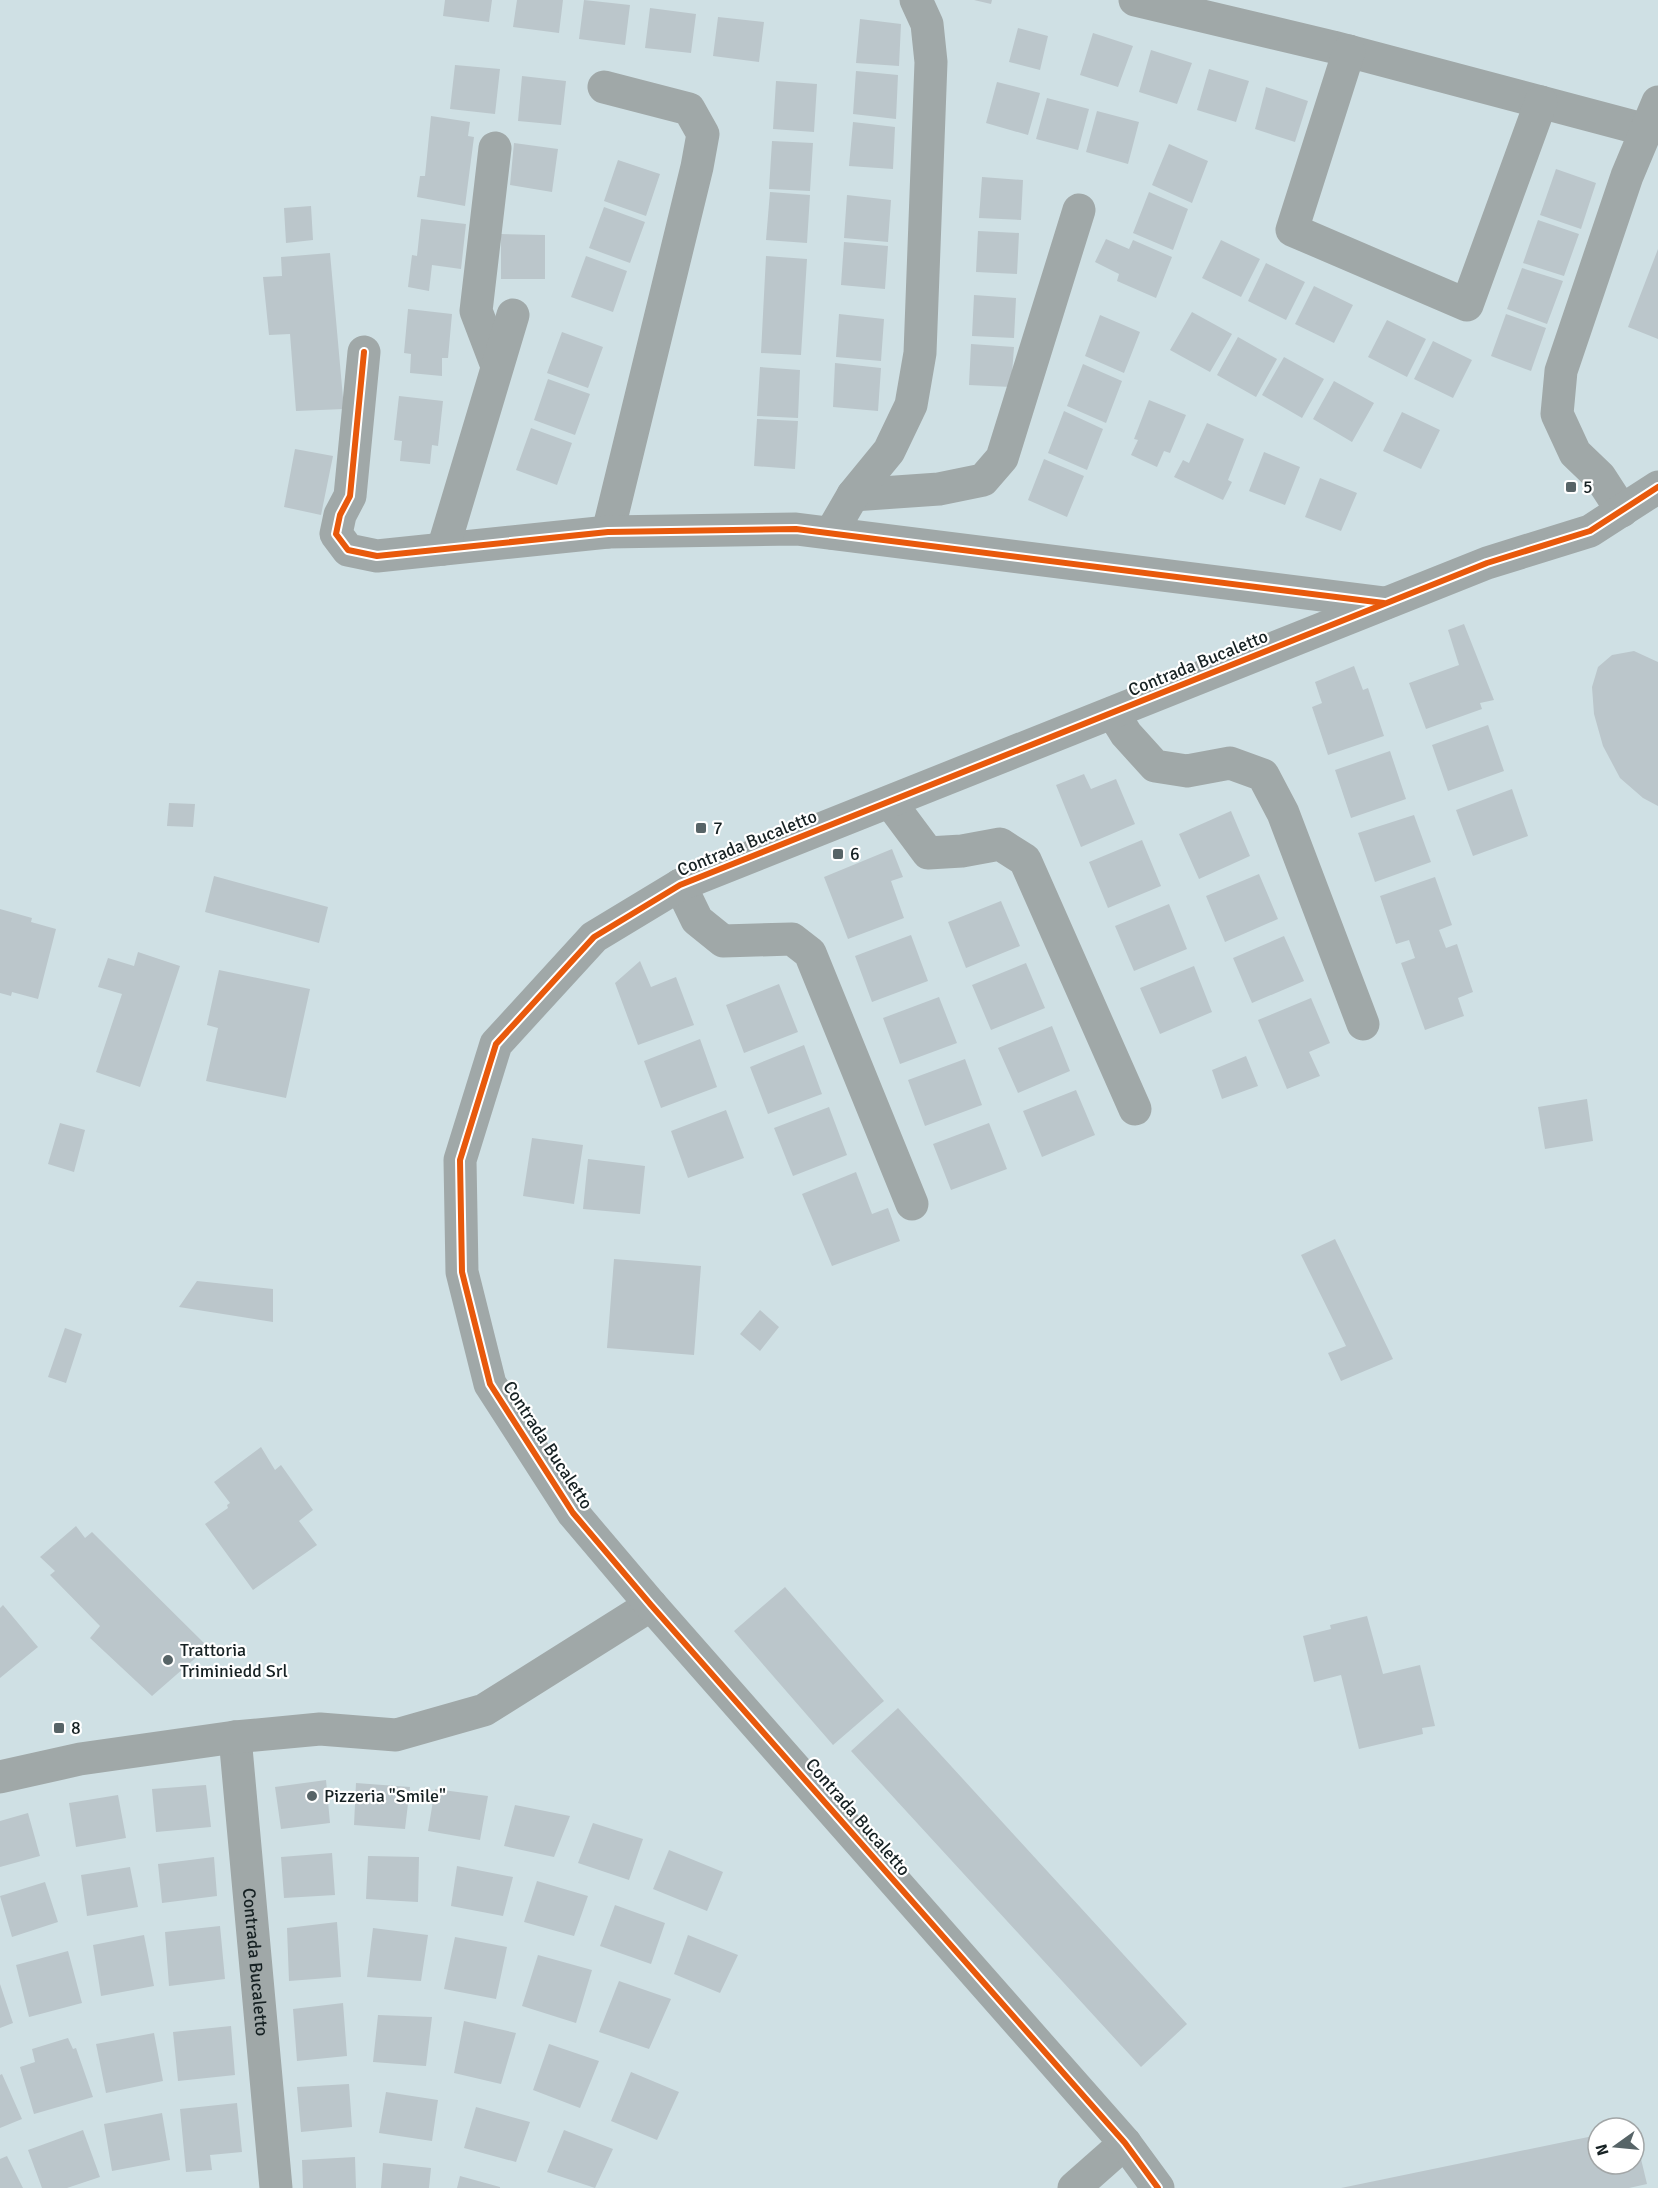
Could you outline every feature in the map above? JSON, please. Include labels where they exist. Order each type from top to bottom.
[{"type":"street","points":[[831,533],[853,495],[888,451],[911,405],[920,353],[931,62],[927,24],[916,0]]},
{"type":"street","points":[[1135,0],[1349,51],[1541,102],[1652,116],[1627,176],[1561,371],[1557,414],[1575,453],[1600,477],[1622,510]]},
{"type":"street","points":[[1349,51],[1292,230],[1467,305],[1541,102]]},
{"type":"street","points":[[604,87],[689,109],[703,134],[698,168],[608,532]]},
{"type":"street","points":[[495,147],[476,311],[497,366]]},
{"type":"street","points":[[853,495],[939,489],[983,480],[1002,458],[1079,210]]},
{"type":"street","points":[[443,549],[513,315]]},
{"type":"street","points":[[364,352],[350,496],[340,515],[336,534],[348,550],[377,556],[608,532],[796,529],[1387,604]]},
{"type":"street","name":"Contrada Bucaletto","points":[[1158,2188],[1125,2143],[651,1605],[573,1513],[490,1384],[462,1272],[460,1160],[496,1044],[594,937],[680,885],[1487,563],[1590,531],[1658,487]]},
{"type":"street","points":[[1113,713],[1126,734],[1155,766],[1187,771],[1230,763],[1263,776],[1283,813],[1363,1024]]},
{"type":"street","points":[[890,802],[928,853],[962,851],[1000,844],[1025,860],[1135,1109]]},
{"type":"street","points":[[680,885],[697,920],[723,941],[792,939],[810,953],[912,1204]]},
{"type":"street","points":[[0,1777],[80,1759],[235,1737],[320,1729],[396,1735],[483,1710],[651,1605]]},
{"type":"street","name":"Contrada Bucaletto","points":[[235,1737],[276,2188]]},
{"type":"street","points":[[1074,2188],[1125,2143]]},
{"type":"building","points":[[445,0],[492,0],[489,22],[443,16]]},
{"type":"building","points":[[517,0],[563,0],[559,33],[513,27]]},
{"type":"building","points":[[584,0],[630,5],[625,45],[579,39]]},
{"type":"building","points":[[974,0],[992,0],[991,4]]},
{"type":"building","points":[[650,8],[696,14],[691,53],[645,48]]},
{"type":"building","points":[[718,17],[764,22],[759,62],[713,56]]},
{"type":"building","points":[[860,19],[901,24],[899,66],[856,63]]},
{"type":"building","points":[[1018,28],[1048,36],[1040,70],[1009,62]]},
{"type":"building","points":[[1093,33],[1133,46],[1118,87],[1080,75]]},
{"type":"building","points":[[1151,50],[1192,63],[1177,104],[1139,92]]},
{"type":"building","points":[[455,65],[500,69],[495,114],[450,109]]},
{"type":"building","points":[[1209,69],[1249,81],[1236,122],[1197,110]]},
{"type":"building","points":[[856,71],[898,75],[896,119],[853,114]]},
{"type":"building","points":[[522,76],[566,81],[561,125],[518,121]]},
{"type":"building","points":[[776,81],[817,84],[814,132],[773,129]]},
{"type":"building","points":[[997,82],[1040,93],[1028,135],[986,123]]},
{"type":"building","points":[[1266,87],[1308,101],[1295,142],[1255,129]]},
{"type":"building","points":[[1047,98],[1089,109],[1078,150],[1036,139]]},
{"type":"building","points":[[1097,111],[1139,122],[1128,164],[1086,152]]},
{"type":"building","points":[[431,116],[470,122],[468,136],[474,137],[465,206],[417,197],[420,176],[425,176]]},
{"type":"building","points":[[853,122],[895,127],[893,169],[849,166]]},
{"type":"building","points":[[772,141],[813,143],[810,191],[769,189]]},
{"type":"building","points":[[514,143],[558,149],[552,192],[510,185]]},
{"type":"building","points":[[1169,144],[1208,161],[1192,203],[1152,185]]},
{"type":"building","points":[[618,160],[660,174],[646,216],[604,201]]},
{"type":"building","points":[[1556,169],[1596,183],[1581,229],[1540,215]]},
{"type":"building","points":[[982,177],[1023,180],[1021,220],[979,218]]},
{"type":"building","points":[[770,192],[810,195],[807,243],[766,240]]},
{"type":"building","points":[[1149,192],[1188,209],[1173,250],[1133,233]]},
{"type":"building","points":[[847,195],[891,200],[888,242],[844,238]]},
{"type":"building","points":[[311,206],[313,240],[286,243],[284,208]]},
{"type":"building","points":[[604,207],[645,222],[630,263],[589,248]]},
{"type":"building","points":[[421,219],[466,224],[461,269],[432,265],[429,291],[408,287],[412,255],[417,256]]},
{"type":"building","points":[[1538,220],[1579,234],[1564,276],[1523,263]]},
{"type":"building","points":[[978,231],[1019,233],[1017,274],[976,272]]},
{"type":"building","points":[[501,234],[545,235],[545,279],[501,279]]},
{"type":"building","points":[[1106,239],[1129,249],[1133,240],[1172,257],[1156,298],[1117,281],[1119,274],[1095,262]]},
{"type":"building","points":[[1221,240],[1260,259],[1241,297],[1202,278]]},
{"type":"building","points":[[844,242],[888,246],[885,289],[841,285]]},
{"type":"building","points":[[1658,249],[1658,339],[1628,327]]},
{"type":"building","points":[[330,253],[344,409],[296,411],[290,334],[269,335],[263,277],[282,276],[281,257]]},
{"type":"building","points":[[586,256],[627,271],[613,312],[571,297]]},
{"type":"building","points":[[766,256],[807,259],[801,355],[761,353]]},
{"type":"building","points":[[1266,263],[1305,282],[1286,320],[1248,301]]},
{"type":"building","points":[[1522,268],[1563,281],[1547,324],[1507,309]]},
{"type":"building","points":[[1314,286],[1353,305],[1334,343],[1295,324]]},
{"type":"building","points":[[974,295],[1016,298],[1014,338],[972,336]]},
{"type":"building","points":[[408,309],[452,314],[448,358],[442,358],[442,376],[410,373],[411,354],[404,353]]},
{"type":"building","points":[[1192,312],[1232,334],[1210,372],[1170,350]]},
{"type":"building","points":[[839,314],[884,319],[881,361],[836,357]]},
{"type":"building","points":[[1506,314],[1546,328],[1531,371],[1491,356]]},
{"type":"building","points":[[1100,315],[1140,332],[1124,373],[1085,356]]},
{"type":"building","points":[[1387,320],[1426,339],[1407,377],[1368,357]]},
{"type":"building","points":[[562,332],[603,347],[588,388],[547,373]]},
{"type":"building","points":[[1238,337],[1277,359],[1256,397],[1217,375]]},
{"type":"building","points":[[1433,341],[1472,360],[1453,398],[1414,379]]},
{"type":"building","points":[[971,344],[1014,347],[1011,387],[969,385]]},
{"type":"building","points":[[1284,357],[1324,379],[1302,418],[1262,395]]},
{"type":"building","points":[[835,363],[881,368],[878,411],[833,407]]},
{"type":"building","points":[[1083,364],[1122,381],[1106,423],[1067,406]]},
{"type":"building","points":[[760,367],[800,370],[798,418],[757,416]]},
{"type":"building","points":[[548,379],[590,394],[575,435],[534,420]]},
{"type":"building","points":[[1334,381],[1374,403],[1352,442],[1313,419]]},
{"type":"building","points":[[399,396],[443,401],[438,446],[432,445],[430,464],[400,461],[402,441],[394,440]]},
{"type":"building","points":[[1149,400],[1186,415],[1170,453],[1164,451],[1157,467],[1131,455],[1138,440],[1134,439]]},
{"type":"building","points":[[1064,411],[1103,429],[1087,470],[1048,453]]},
{"type":"building","points":[[1402,412],[1440,430],[1421,469],[1383,451]]},
{"type":"building","points":[[757,419],[798,421],[795,469],[754,466]]},
{"type":"building","points":[[1207,423],[1244,439],[1228,480],[1232,482],[1223,500],[1174,477],[1183,460],[1189,463]]},
{"type":"building","points":[[531,428],[572,443],[557,485],[516,470]]},
{"type":"building","points":[[295,449],[333,456],[321,515],[284,507]]},
{"type":"building","points":[[1264,452],[1300,467],[1285,505],[1249,491]]},
{"type":"building","points":[[1044,459],[1084,476],[1067,517],[1028,500]]},
{"type":"building","points":[[1320,478],[1357,493],[1341,531],[1305,517]]},
{"type":"building","points":[[1464,624],[1494,700],[1480,703],[1482,709],[1426,729],[1409,683],[1459,665],[1448,630]]},
{"type":"building","points":[[1634,651],[1658,662],[1658,806],[1643,798],[1620,778],[1603,746],[1594,714],[1592,687],[1598,667],[1612,655]]},
{"type":"building","points":[[1354,666],[1363,690],[1368,688],[1384,736],[1328,755],[1312,707],[1322,703],[1315,682]]},
{"type":"building","points":[[1488,725],[1504,771],[1448,791],[1432,745]]},
{"type":"building","points":[[1390,751],[1406,799],[1351,818],[1335,770]]},
{"type":"building","points":[[1084,774],[1091,789],[1116,779],[1135,824],[1081,847],[1056,785]]},
{"type":"building","points":[[1512,789],[1528,836],[1473,856],[1456,810]]},
{"type":"building","points":[[169,803],[195,804],[193,827],[167,826]]},
{"type":"building","points":[[1231,811],[1250,856],[1199,879],[1179,834]]},
{"type":"building","points":[[1414,815],[1431,862],[1375,882],[1358,833]]},
{"type":"building","points":[[1142,840],[1161,886],[1108,908],[1089,862]]},
{"type":"building","points":[[892,849],[903,877],[891,881],[904,918],[848,939],[824,877]]},
{"type":"building","points":[[1259,874],[1278,919],[1225,942],[1206,896]]},
{"type":"building","points":[[214,876],[328,907],[319,943],[205,912]]},
{"type":"building","points":[[1435,877],[1452,925],[1439,930],[1446,948],[1457,944],[1473,992],[1458,998],[1464,1016],[1425,1030],[1401,963],[1415,958],[1409,940],[1396,944],[1380,896]]},
{"type":"building","points":[[1001,901],[1020,946],[966,968],[948,922]]},
{"type":"building","points":[[1169,904],[1187,949],[1134,971],[1115,926]]},
{"type":"building","points":[[0,909],[32,918],[31,922],[56,929],[38,999],[12,992],[11,996],[0,993]]},
{"type":"building","points":[[911,935],[928,981],[872,1002],[855,956]]},
{"type":"building","points":[[1284,936],[1304,981],[1252,1003],[1233,958]]},
{"type":"building","points":[[138,952],[180,966],[140,1087],[96,1072],[122,994],[98,987],[108,958],[134,966]]},
{"type":"building","points":[[640,961],[651,987],[676,977],[694,1025],[638,1045],[615,983]]},
{"type":"building","points":[[1026,963],[1045,1008],[991,1030],[972,985]]},
{"type":"building","points":[[1194,966],[1212,1012],[1160,1034],[1140,988]]},
{"type":"building","points":[[219,970],[310,989],[286,1098],[206,1081],[218,1028],[207,1025]]},
{"type":"building","points":[[779,984],[798,1032],[744,1053],[726,1005]]},
{"type":"building","points":[[939,997],[957,1043],[900,1064],[883,1018]]},
{"type":"building","points":[[1311,998],[1330,1043],[1309,1052],[1320,1076],[1287,1089],[1258,1020]]},
{"type":"building","points":[[1052,1026],[1070,1071],[1018,1093],[998,1048]]},
{"type":"building","points":[[700,1039],[717,1087],[661,1108],[644,1061]]},
{"type":"building","points":[[804,1045],[822,1094],[768,1114],[750,1067]]},
{"type":"building","points":[[1246,1056],[1258,1086],[1222,1099],[1212,1070]]},
{"type":"building","points":[[965,1059],[982,1105],[925,1126],[908,1080]]},
{"type":"building","points":[[1076,1090],[1095,1135],[1042,1157],[1023,1111]]},
{"type":"building","points":[[1587,1099],[1593,1141],[1545,1149],[1538,1107]]},
{"type":"building","points":[[829,1107],[847,1155],[793,1176],[774,1128]]},
{"type":"building","points":[[726,1110],[744,1158],[688,1178],[671,1131]]},
{"type":"building","points":[[60,1123],[85,1130],[74,1172],[48,1164]]},
{"type":"building","points":[[989,1123],[1007,1169],[951,1190],[933,1144]]},
{"type":"building","points":[[532,1138],[583,1145],[574,1204],[523,1196]]},
{"type":"building","points":[[588,1159],[645,1166],[640,1214],[583,1209]]},
{"type":"building","points":[[856,1172],[872,1214],[888,1208],[900,1241],[832,1266],[802,1194]]},
{"type":"building","points":[[1335,1239],[1393,1359],[1341,1381],[1328,1353],[1346,1346],[1301,1255]]},
{"type":"building","points":[[614,1259],[701,1266],[694,1355],[607,1348]]},
{"type":"building","points":[[197,1281],[273,1289],[273,1322],[179,1307]]},
{"type":"building","points":[[760,1310],[779,1327],[760,1351],[740,1334]]},
{"type":"building","points":[[65,1328],[82,1334],[66,1383],[48,1377]]},
{"type":"building","points":[[261,1447],[275,1470],[281,1465],[313,1510],[299,1521],[317,1545],[253,1590],[205,1524],[228,1508],[227,1505],[230,1503],[214,1482]]},
{"type":"building","points":[[76,1526],[85,1538],[92,1532],[208,1647],[152,1696],[90,1638],[100,1626],[50,1575],[55,1571],[40,1557]]},
{"type":"building","points":[[785,1587],[884,1701],[833,1745],[734,1631]]},
{"type":"building","points":[[3,1605],[38,1647],[0,1678],[0,1608]]},
{"type":"building","points":[[1367,1616],[1383,1674],[1420,1665],[1435,1726],[1422,1728],[1423,1734],[1359,1749],[1341,1675],[1314,1682],[1303,1636],[1331,1629],[1330,1625]]},
{"type":"building","points":[[898,1708],[1187,2024],[1141,2067],[851,1751]]},
{"type":"building","points":[[326,1780],[330,1823],[281,1829],[275,1787]]},
{"type":"building","points":[[356,1783],[410,1787],[405,1829],[354,1825]]},
{"type":"building","points":[[206,1785],[211,1827],[156,1832],[152,1789]]},
{"type":"building","points":[[435,1789],[488,1796],[480,1840],[428,1831]]},
{"type":"building","points":[[118,1795],[126,1838],[76,1847],[69,1803]]},
{"type":"building","points":[[515,1805],[570,1816],[554,1857],[504,1846]]},
{"type":"building","points":[[28,1813],[40,1856],[0,1867],[0,1821]]},
{"type":"building","points":[[593,1823],[643,1839],[629,1880],[578,1863]]},
{"type":"building","points":[[669,1850],[723,1872],[707,1911],[653,1889]]},
{"type":"building","points":[[332,1853],[335,1895],[284,1898],[281,1857]]},
{"type":"building","points":[[368,1856],[419,1857],[418,1902],[366,1899]]},
{"type":"building","points":[[214,1857],[217,1896],[162,1903],[158,1864]]},
{"type":"building","points":[[457,1866],[513,1877],[503,1916],[451,1906]]},
{"type":"building","points":[[130,1867],[138,1907],[87,1916],[81,1875]]},
{"type":"building","points":[[537,1881],[588,1896],[574,1936],[524,1922]]},
{"type":"building","points":[[45,1882],[58,1922],[12,1937],[0,1896]]},
{"type":"building","points":[[615,1905],[665,1923],[651,1964],[600,1946]]},
{"type":"building","points":[[337,1922],[341,1977],[289,1981],[287,1928]]},
{"type":"building","points":[[220,1926],[225,1979],[169,1986],[165,1932]]},
{"type":"building","points":[[373,1928],[428,1935],[421,1981],[367,1977]]},
{"type":"building","points":[[144,1935],[154,1986],[101,1996],[93,1945]]},
{"type":"building","points":[[688,1935],[738,1955],[720,1993],[674,1974]]},
{"type":"building","points":[[455,1937],[507,1947],[496,1999],[444,1989]]},
{"type":"building","points":[[68,1951],[82,2003],[29,2017],[16,1965]]},
{"type":"building","points":[[538,1955],[592,1970],[576,2023],[522,2006]]},
{"type":"building","points":[[619,1981],[671,1999],[649,2049],[599,2032]]},
{"type":"building","points":[[0,1984],[13,2023],[0,2028]]},
{"type":"building","points":[[343,2003],[347,2056],[297,2061],[293,2009]]},
{"type":"building","points":[[378,2015],[432,2017],[426,2066],[373,2062]]},
{"type":"building","points":[[464,2021],[516,2033],[501,2084],[454,2073]]},
{"type":"building","points":[[231,2026],[235,2075],[178,2081],[173,2032]]},
{"type":"building","points":[[154,2033],[163,2081],[106,2093],[96,2044]]},
{"type":"building","points":[[68,2038],[73,2049],[76,2048],[93,2097],[34,2114],[20,2067],[35,2062],[32,2049]]},
{"type":"building","points":[[549,2044],[599,2061],[580,2108],[533,2090]]},
{"type":"building","points":[[631,2072],[679,2092],[657,2140],[611,2121]]},
{"type":"building","points":[[2,2074],[22,2119],[0,2128],[0,2075]]},
{"type":"building","points":[[349,2084],[352,2127],[301,2132],[297,2087]]},
{"type":"building","points":[[386,2092],[438,2100],[432,2141],[379,2133]]},
{"type":"building","points":[[237,2103],[242,2152],[210,2155],[212,2170],[186,2172],[180,2109]]},
{"type":"building","points":[[476,2107],[530,2122],[516,2162],[464,2148]]},
{"type":"building","points":[[162,2113],[170,2160],[112,2171],[104,2124]]},
{"type":"building","points":[[83,2130],[100,2177],[67,2188],[42,2188],[28,2150]]},
{"type":"building","points":[[564,2130],[613,2149],[595,2188],[547,2172]]},
{"type":"building","points":[[1586,2137],[1586,2176],[1645,2176],[1647,2184],[1629,2188],[1341,2188]]},
{"type":"building","points":[[7,2156],[23,2188],[0,2188],[0,2159]]},
{"type":"building","points":[[355,2157],[356,2188],[303,2188],[302,2160]]},
{"type":"building","points":[[383,2163],[431,2168],[429,2188],[381,2188]]},
{"type":"building","points":[[460,2176],[500,2187],[500,2188],[457,2188]]},
{"type":"cycle path","points":[[364,352],[350,496],[340,515],[336,534],[348,550],[377,556],[608,532],[796,529],[1384,603]]},
{"type":"cycle path","points":[[1158,2188],[1125,2143],[651,1605],[573,1513],[490,1384],[462,1272],[460,1160],[496,1044],[594,937],[680,885],[1487,563],[1590,531],[1658,487]]},
{"type":"place","name":"5","points":[[1571,487]]},
{"type":"place","name":"7","points":[[701,828]]},
{"type":"place","name":"6","points":[[838,854]]},
{"type":"place","name":"Trattoria Triminiedd Srl","points":[[168,1660]]},
{"type":"place","name":"8","points":[[59,1728]]},
{"type":"place","name":"Pizzeria \"Smile\"","points":[[312,1796]]}]
